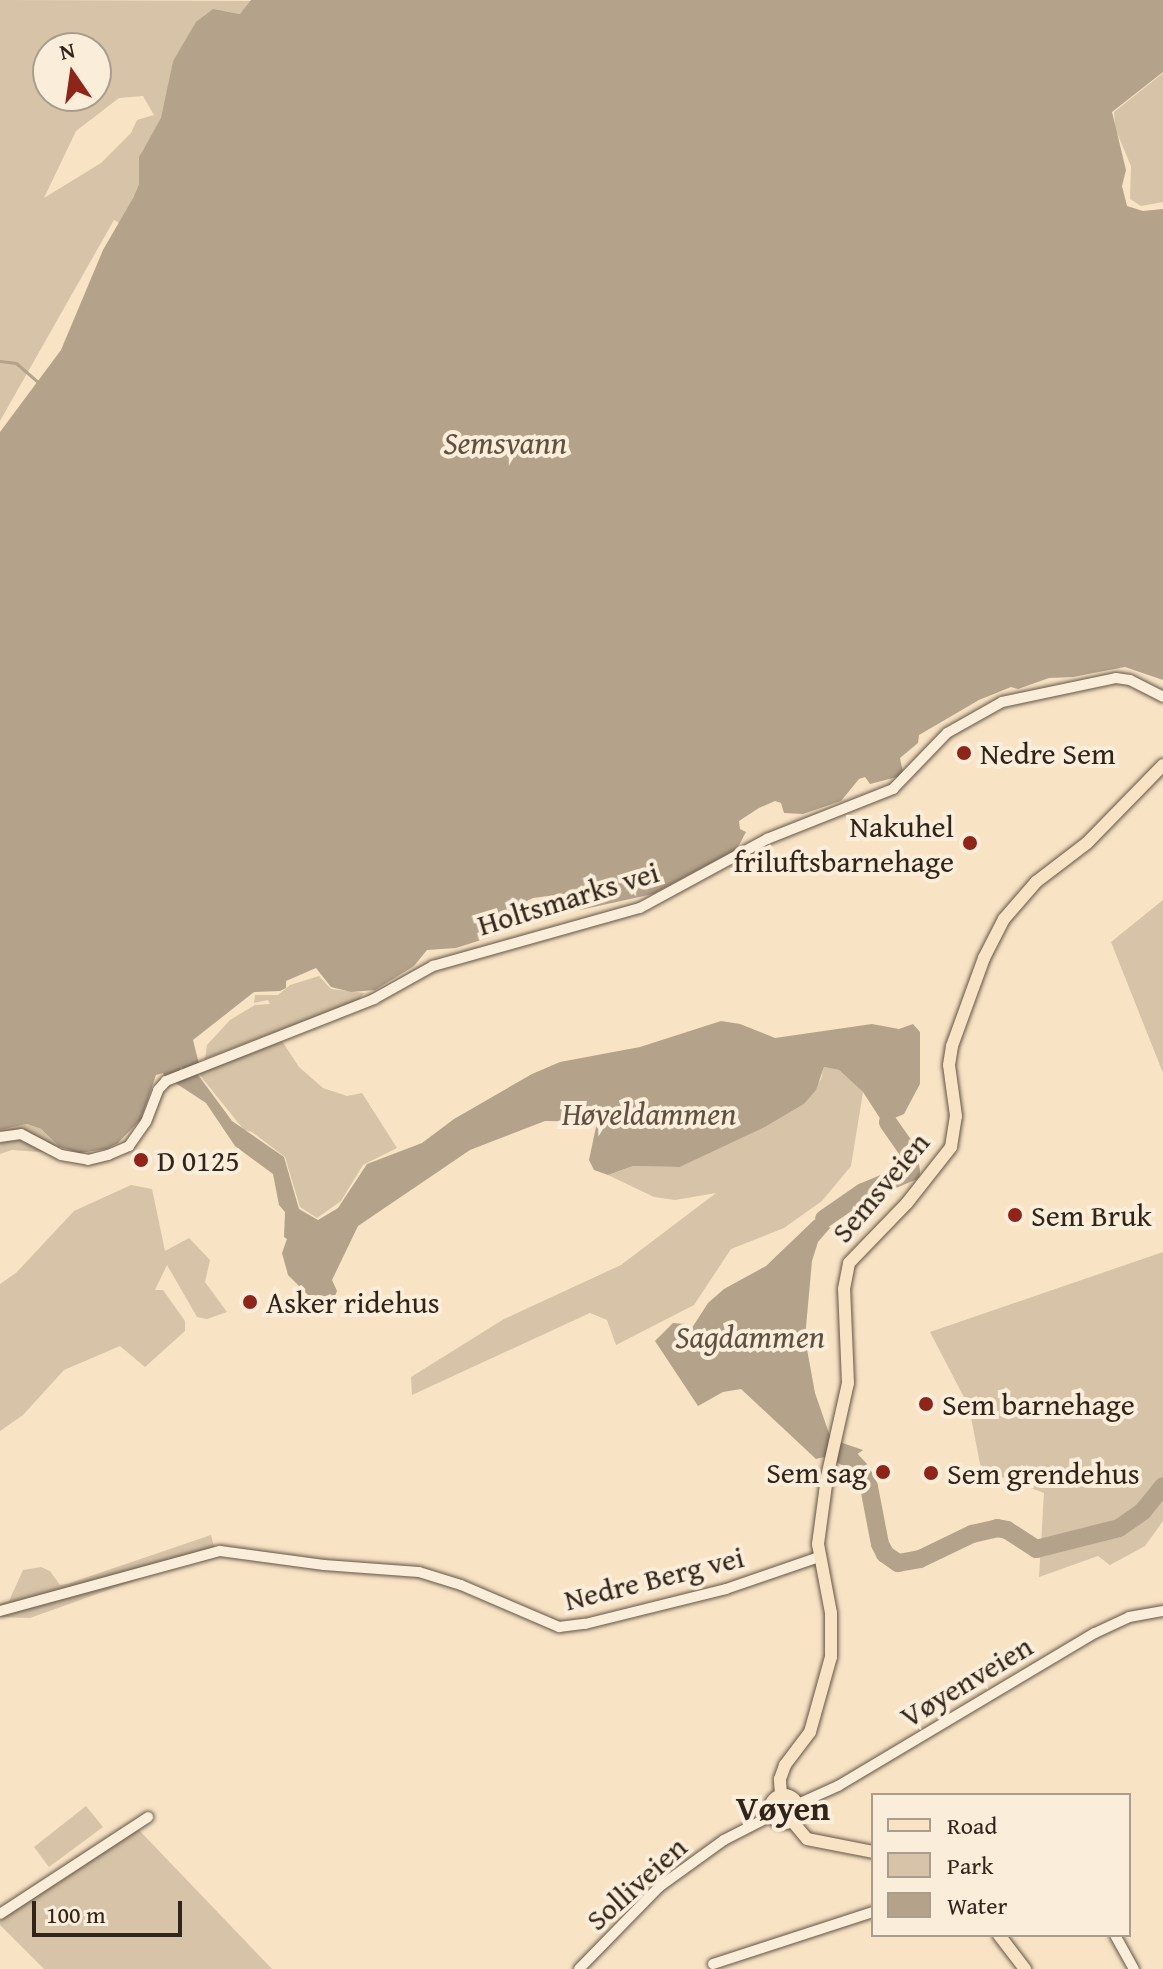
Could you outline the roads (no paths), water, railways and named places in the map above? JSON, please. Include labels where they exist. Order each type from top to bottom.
[{"type":"main road","name":"Semsveien","points":[[819,1557],[819,1528],[848,1383],[844,1289],[849,1263],[907,1203],[951,1147],[956,1116],[949,1065],[952,1046],[995,935],[1036,882],[1087,843],[1163,765]]},
{"type":"main road","points":[[781,1795],[780,1779],[785,1765],[810,1732],[816,1718],[831,1657],[831,1613],[819,1557]]},
{"type":"main road","points":[[781,1795],[789,1795],[798,1804],[792,1821],[778,1822],[771,1816],[771,1803],[781,1795]]},
{"type":"main road","points":[[792,1821],[807,1839],[871,1852]]},
{"type":"main road","points":[[1001,1937],[1025,1969]]},
{"type":"street","name":"Holtsmarks vei","points":[[0,1137],[21,1134],[61,1155],[88,1160],[108,1155],[129,1146],[146,1122],[158,1090],[166,1081],[374,999],[433,966],[640,908],[767,839],[893,789],[925,766],[933,746],[965,721],[1012,704],[1116,678],[1130,680],[1163,697]]},
{"type":"street","name":"Nedre Berg vei","points":[[0,1611],[220,1551],[324,1565],[419,1572],[461,1585],[559,1627],[585,1624],[726,1589],[819,1557]]},
{"type":"street","name":"Vøyenveien","points":[[798,1804],[838,1786],[1095,1633],[1129,1617],[1163,1611]]},
{"type":"street","name":"Solliveien","points":[[579,1969],[659,1887],[724,1840],[771,1816]]},
{"type":"street","points":[[0,1914],[148,1817]]},
{"type":"street","points":[[713,1964],[871,1913]]},
{"type":"street","points":[[1116,1937],[1134,1969]]},
{"type":"water","name":"Semsvann","points":[[251,0],[1163,0],[1163,72],[1112,112],[1126,170],[1122,186],[1127,206],[1143,211],[1163,209],[1163,680],[1125,667],[1073,677],[1049,678],[1018,689],[1011,687],[979,700],[919,735],[918,743],[900,758],[903,772],[897,777],[870,784],[865,777],[859,779],[841,801],[803,814],[784,813],[781,803],[775,801],[759,808],[739,821],[740,829],[746,832],[737,849],[653,894],[580,910],[572,906],[571,893],[533,898],[516,906],[494,926],[500,928],[497,935],[456,948],[427,950],[414,966],[375,990],[351,992],[331,987],[316,968],[286,981],[286,988],[280,991],[254,992],[193,1040],[199,1064],[183,1070],[181,1067],[180,1072],[165,1078],[163,1073],[156,1075],[141,1119],[118,1143],[106,1149],[80,1153],[60,1147],[41,1129],[27,1124],[0,1130],[0,432],[61,350],[103,250],[133,198],[139,184],[139,157],[161,118],[173,61],[196,22],[213,9],[240,14]]},
{"type":"water","name":"Høveldammen","points":[[721,1021],[740,1024],[775,1038],[872,1024],[899,1029],[913,1024],[920,1032],[920,1084],[904,1114],[883,1123],[863,1092],[839,1070],[824,1067],[816,1090],[804,1104],[765,1127],[680,1167],[633,1166],[608,1175],[594,1170],[589,1160],[597,1122],[545,1121],[470,1150],[358,1226],[332,1280],[337,1291],[333,1301],[318,1305],[288,1275],[282,1253],[287,1239],[284,1237],[285,1212],[279,1205],[273,1174],[235,1146],[206,1103],[174,1082],[196,1072],[232,1121],[284,1157],[299,1209],[318,1220],[338,1208],[367,1164],[422,1143],[454,1119],[532,1074],[560,1062],[640,1047]]},
{"type":"water","name":"Sagdammen","points":[[824,1219],[830,1228],[818,1242],[812,1261],[805,1338],[815,1393],[831,1439],[863,1450],[842,1465],[824,1457],[816,1459],[741,1389],[723,1392],[698,1406],[655,1341],[673,1323],[685,1324],[686,1330],[690,1331],[708,1303],[724,1289],[766,1266],[814,1220]]},
{"type":"waterway","points":[[0,361],[16,363],[37,381]]},
{"type":"waterway","points":[[824,1219],[863,1192],[911,1172],[908,1151],[888,1122]]},
{"type":"waterway","points":[[831,1448],[850,1459],[861,1471],[869,1487],[880,1544],[885,1554],[898,1563],[920,1559],[972,1534],[997,1528],[1007,1530],[1036,1549],[1119,1528],[1143,1511],[1163,1486]]},
{"type":"place","name":"Nedre Sem","points":[[964,753]]},
{"type":"place","name":"Nakuhel friluftsbarnehage","points":[[970,843]]},
{"type":"place","name":"D 0125","points":[[141,1160]]},
{"type":"place","name":"Sem Bruk","points":[[1015,1215]]},
{"type":"place","name":"Asker ridehus","points":[[250,1302]]},
{"type":"place","name":"Sem barnehage","points":[[926,1404]]},
{"type":"place","name":"Sem sag","points":[[883,1472]]},
{"type":"place","name":"Sem grendehus","points":[[931,1473]]},
{"type":"district","name":"Vøyen","points":[[783,1808]]}]
